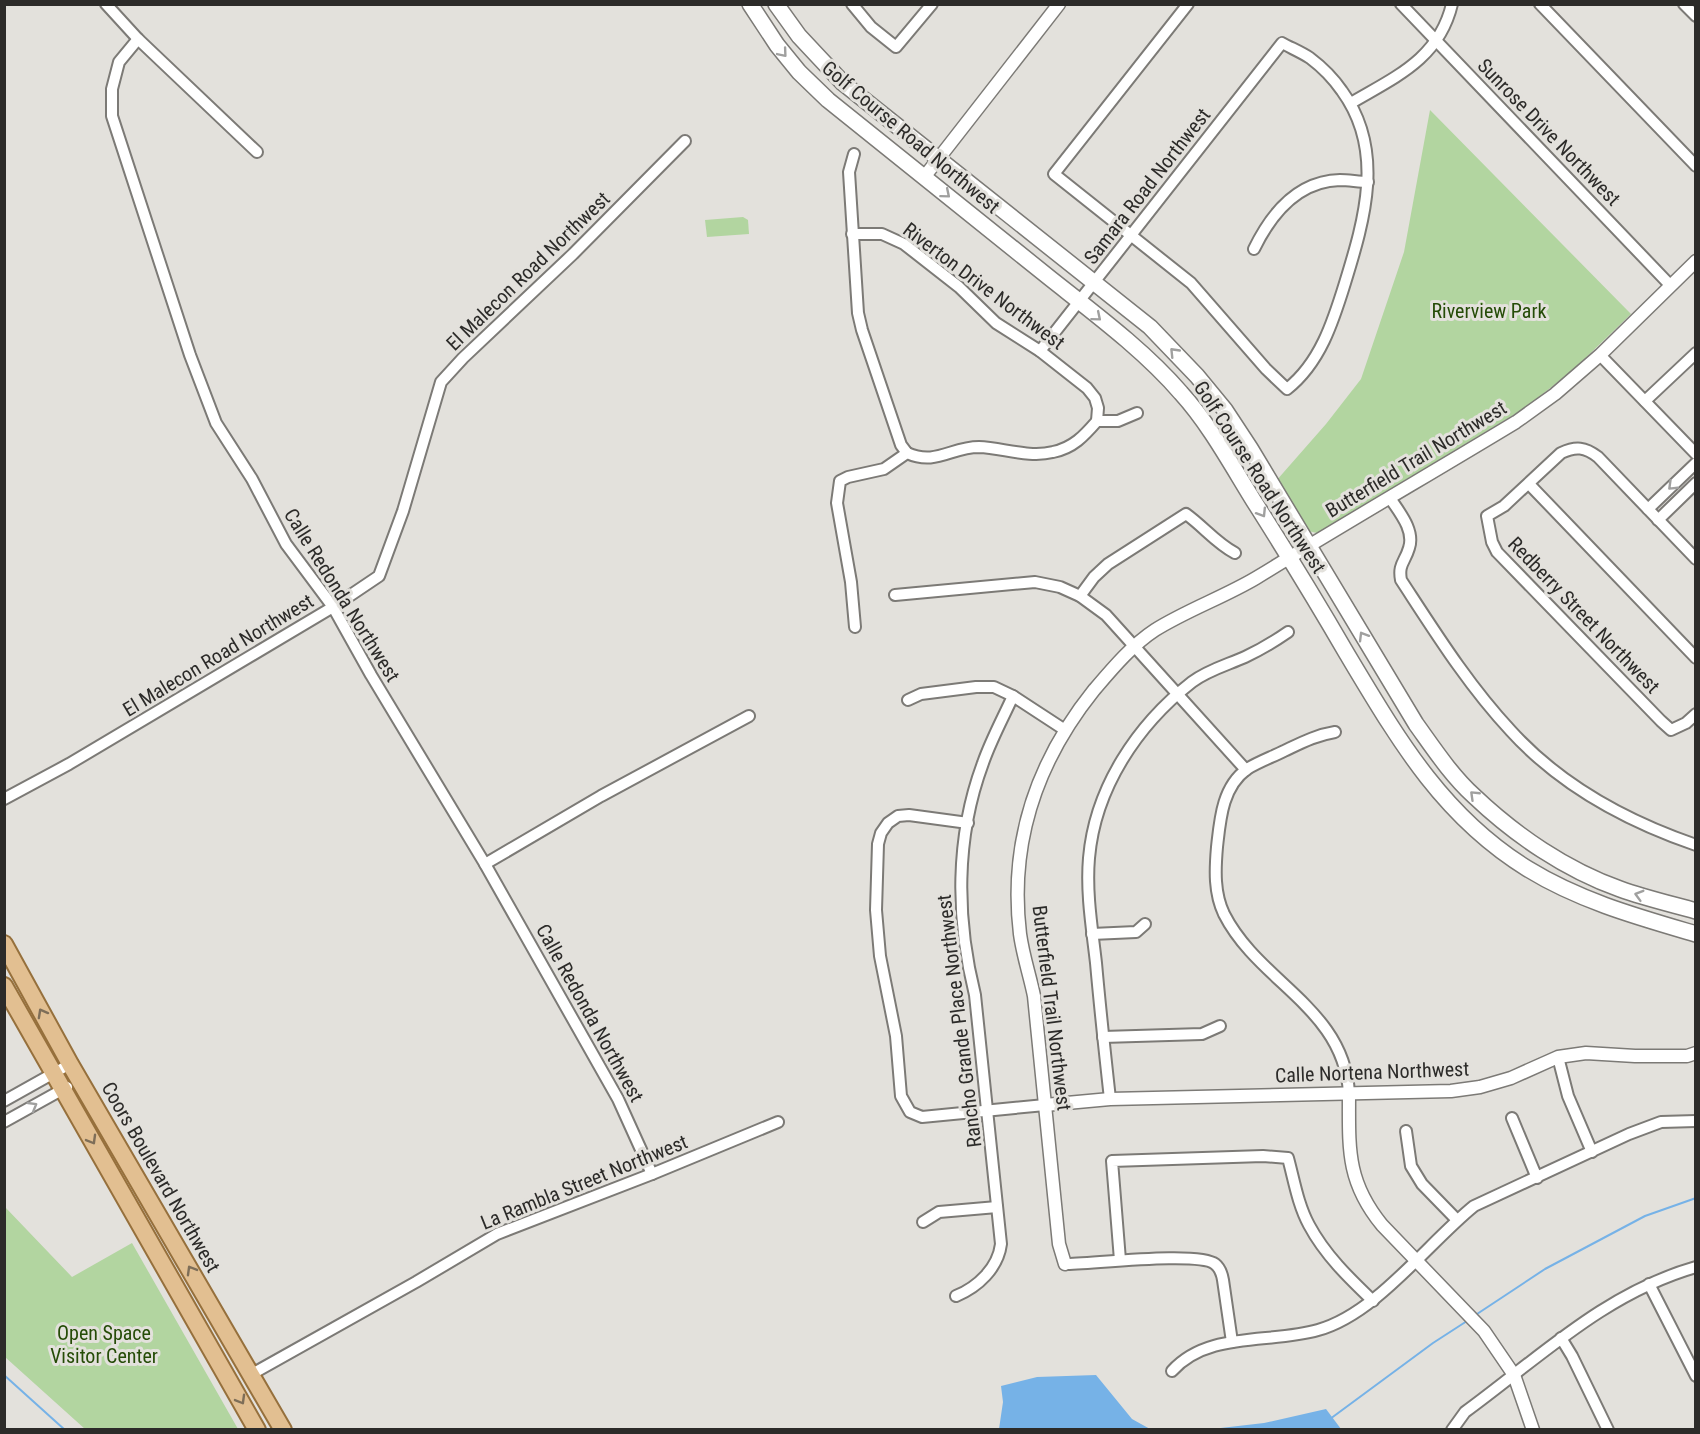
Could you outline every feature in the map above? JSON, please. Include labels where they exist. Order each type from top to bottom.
[{"type":"main road","name":"Golf Course Road Northwest","points":[[750,4],[777,45],[807,79],[838,108],[1079,302],[1164,374],[1184,396],[1205,424],[1290,557],[1397,738],[1458,815],[1519,863],[1568,891],[1628,914],[1695,934]]},
{"type":"main road","name":"Golf Course Road Northwest","points":[[776,4],[800,36],[843,83],[1150,327],[1203,382],[1250,448],[1416,724],[1443,762],[1472,795],[1510,828],[1543,851],[1579,871],[1619,889],[1695,911]]},
{"type":"main road","name":"Coors Boulevard Northwest","points":[[4,945],[79,1080],[283,1430]]},
{"type":"main road","points":[[4,986],[257,1430]]},
{"type":"main road","points":[[174,1284],[196,1302],[237,1371],[242,1375],[252,1374]]},
{"type":"street","points":[[106,4],[138,39],[257,152]]},
{"type":"street","points":[[852,4],[871,27],[896,47],[933,4]]},
{"type":"street","points":[[925,176],[1059,4]]},
{"type":"street","points":[[1188,4],[1054,174],[1191,283],[1266,369],[1287,389],[1309,369],[1336,311],[1359,232],[1368,182],[1369,162],[1366,142],[1351,103],[1396,78],[1419,60],[1445,27],[1452,4]]},
{"type":"street","name":"Sunrose Drive Northwest","points":[[1401,4],[1670,285]]},
{"type":"street","points":[[1540,4],[1695,166]]},
{"type":"street","points":[[1684,4],[1695,16]]},
{"type":"street","name":"Calle Redonda Northwest","points":[[138,39],[119,62],[112,89],[112,116],[190,355],[216,423],[252,479],[286,544],[333,607],[371,675],[485,864],[618,1099],[652,1174]]},
{"type":"street","name":"Samara Road Northwest","points":[[1040,351],[1282,43],[1310,58],[1325,71],[1351,103]]},
{"type":"street","name":"El Malecon Road Northwest","points":[[4,798],[69,764],[333,607],[379,576],[403,511],[441,382],[685,141]]},
{"type":"street","points":[[854,154],[849,172],[858,313],[901,445],[907,453],[928,459],[978,447],[1040,454],[1053,453],[1070,447],[1083,438],[1097,421],[1118,421],[1137,413]]},
{"type":"street","points":[[1254,249],[1265,226],[1276,213],[1292,197],[1309,187],[1339,180],[1368,182]]},
{"type":"street","name":"Riverton Drive Northwest","points":[[852,234],[882,234],[896,238],[958,287],[996,323],[1040,351],[1087,388],[1095,398],[1098,408],[1097,421]]},
{"type":"street","name":"Butterfield Trail Northwest","points":[[1065,1264],[1059,1244],[1034,996],[1020,934],[1018,899],[1019,868],[1024,836],[1041,775],[1065,730],[1111,670],[1154,630],[1243,585],[1516,422],[1555,394],[1600,355],[1695,261]]},
{"type":"street","points":[[1646,401],[1695,353]]},
{"type":"street","points":[[1600,355],[1695,454]]},
{"type":"street","points":[[1695,559],[1590,450],[1572,448],[1561,453],[1528,484],[1695,658]]},
{"type":"street","points":[[855,627],[851,582],[837,503],[840,481],[884,469],[907,453]]},
{"type":"street","points":[[1648,509],[1695,463]]},
{"type":"street","points":[[1658,520],[1695,483]]},
{"type":"street","name":"Redberry Street Northwest","points":[[1528,484],[1504,506],[1486,516],[1492,542],[1497,552],[1671,730],[1686,723],[1695,714]]},
{"type":"street","points":[[1390,498],[1407,525],[1410,537],[1409,548],[1399,570],[1401,580],[1460,668],[1512,733],[1546,765],[1602,804],[1659,832],[1695,845]]},
{"type":"street","points":[[1080,596],[1094,577],[1108,564],[1186,514],[1219,545],[1235,553]]},
{"type":"street","points":[[895,595],[1035,582],[1060,587],[1080,596],[1106,615],[1246,770]]},
{"type":"street","points":[[1110,1099],[1088,882],[1093,832],[1100,806],[1125,754],[1145,728],[1177,695],[1194,680],[1213,669],[1245,657],[1288,632]]},
{"type":"street","points":[[908,700],[921,694],[994,687],[1013,696],[1065,730]]},
{"type":"street","name":"Rancho Grande Place Northwest","points":[[956,1296],[970,1290],[992,1268],[1000,1254],[1002,1244],[975,995],[967,963],[961,920],[961,871],[974,788],[982,763],[1013,696]]},
{"type":"street","points":[[485,864],[602,796],[749,716]]},
{"type":"street","points":[[1335,732],[1319,734],[1246,770],[1234,783],[1223,804],[1215,872],[1217,894],[1224,913],[1238,937],[1251,953],[1330,1032],[1345,1064],[1349,1093],[1349,1144],[1355,1181],[1369,1209],[1484,1331],[1514,1375],[1533,1430]]},
{"type":"street","points":[[968,823],[909,815],[897,816],[881,833],[878,844],[876,910],[881,970],[896,1036],[900,1096],[910,1112],[921,1118],[1045,1105]]},
{"type":"street","points":[[1092,934],[1136,932],[1145,924]]},
{"type":"street","points":[[1103,1037],[1202,1034],[1220,1026]]},
{"type":"street","name":"Calle Nortena Northwest","points":[[1045,1105],[1110,1099],[1451,1091],[1480,1087],[1511,1078],[1558,1057],[1586,1053],[1635,1056],[1687,1056],[1695,1053]]},
{"type":"street","points":[[1558,1057],[1568,1096],[1592,1152]]},
{"type":"street","points":[[4,1101],[70,1064]]},
{"type":"street","points":[[4,1122],[79,1080]]},
{"type":"street","points":[[1512,1118],[1537,1178]]},
{"type":"street","points":[[1172,1371],[1182,1359],[1196,1351],[1233,1342],[1318,1330],[1354,1314],[1373,1301],[1474,1206],[1661,1122],[1695,1121]]},
{"type":"street","name":"La Rambla Street Northwest","points":[[252,1374],[497,1234],[778,1122]]},
{"type":"street","points":[[1406,1131],[1411,1166],[1422,1184],[1457,1220]]},
{"type":"street","points":[[1120,1260],[1112,1161],[1263,1156],[1288,1158],[1308,1224],[1336,1264],[1373,1301]]},
{"type":"street","points":[[923,1222],[939,1212],[997,1207]]},
{"type":"street","points":[[1065,1264],[1120,1260],[1205,1259],[1215,1263],[1224,1280],[1233,1342]]},
{"type":"street","points":[[1452,1430],[1465,1412],[1599,1310],[1671,1274],[1695,1267]]},
{"type":"street","points":[[1649,1284],[1695,1376]]},
{"type":"street","points":[[1561,1338],[1608,1430]]},
{"type":"green space","name":"Riverview Park","points":[[1430,110],[1631,314],[1574,369],[1525,408],[1317,533],[1308,531],[1276,481],[1326,424],[1361,379],[1404,252]]},
{"type":"green space","points":[[743,217],[748,220],[749,234],[707,237],[705,220]]},
{"type":"green space","name":"Open Space Visitor Center","points":[[5,1207],[72,1277],[132,1243],[238,1429],[85,1429],[5,1357]]},
{"type":"water","points":[[1096,1375],[1132,1419],[1150,1429],[999,1429],[1003,1402],[1001,1386],[1037,1377]]},
{"type":"water","points":[[1326,1409],[1341,1429],[1212,1429],[1264,1423]]},
{"type":"waterway","points":[[1474,1316],[1545,1269],[1645,1216],[1696,1198]]},
{"type":"waterway","points":[[1330,1419],[1433,1343],[1467,1321]]},
{"type":"waterway","points":[[4,1375],[65,1430]]}]
